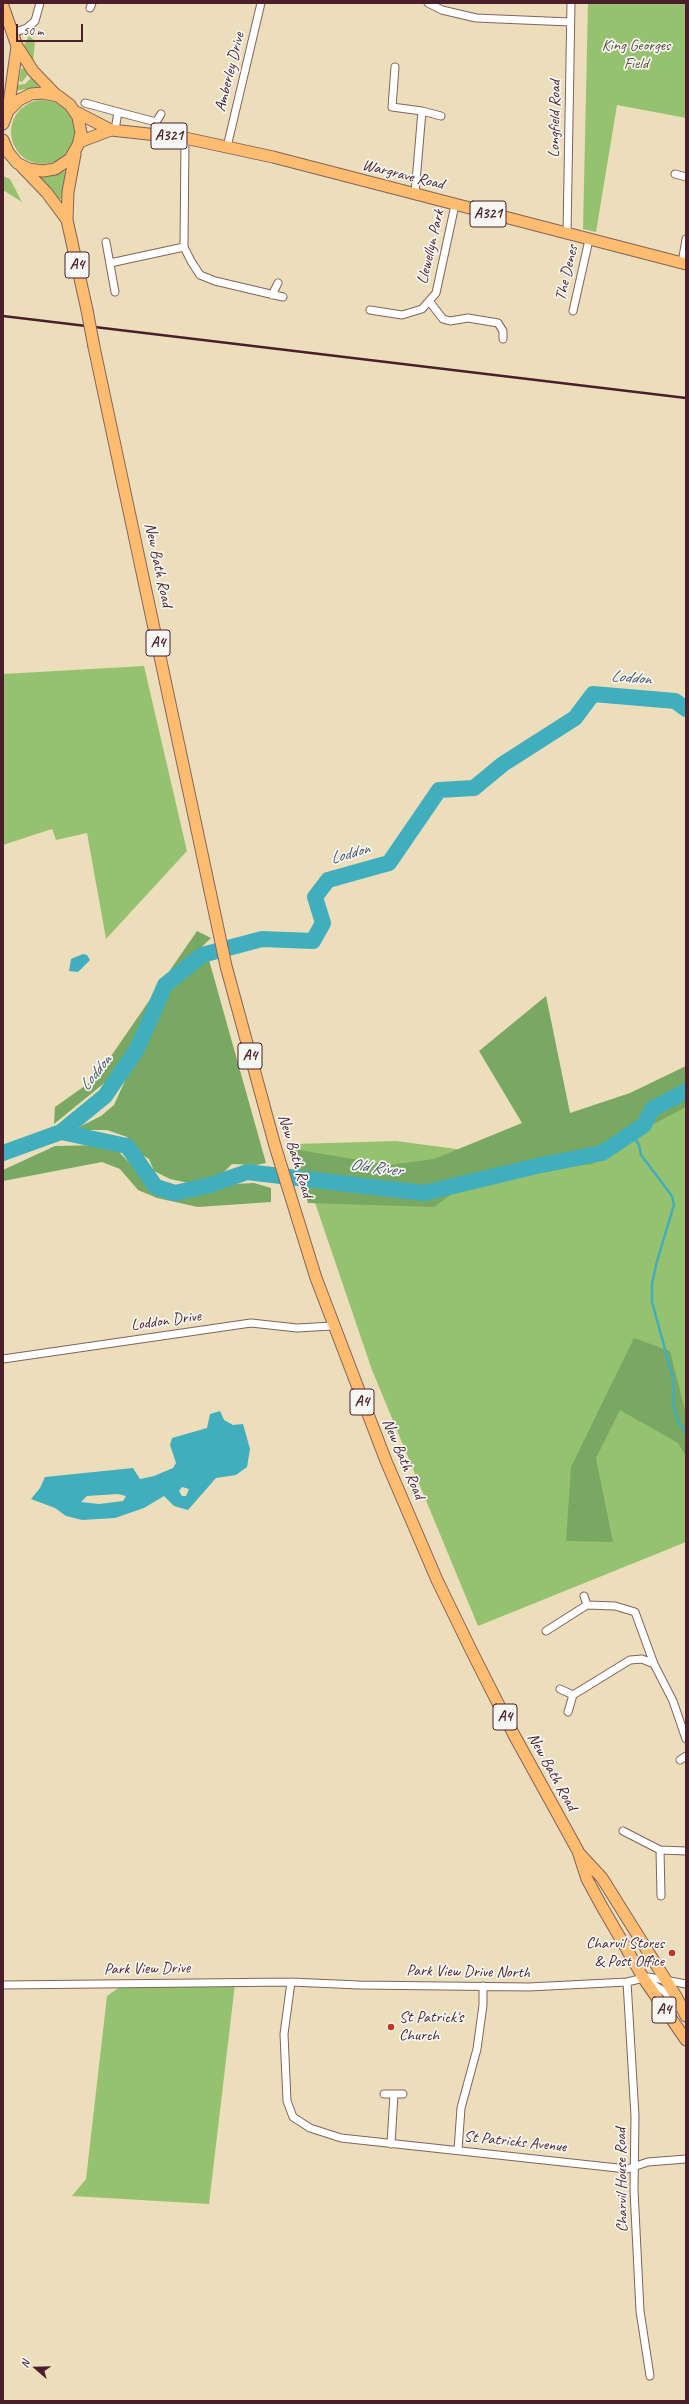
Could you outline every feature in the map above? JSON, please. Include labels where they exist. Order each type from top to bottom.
[{"type":"main road","points":[[3,6],[17,46],[33,71],[74,111]]},
{"type":"main road","points":[[5,118],[17,46]]},
{"type":"main road","points":[[5,118],[19,100],[32,94],[43,93],[58,96]]},
{"type":"main road","name":"Wargrave Road","points":[[74,111],[113,130],[185,138],[227,147],[415,193],[455,205],[684,264]]},
{"type":"main road","name":"New Bath Road","points":[[74,111],[80,124],[68,192],[67,220],[226,966],[274,1146],[333,1326],[372,1427],[437,1580],[514,1735],[578,1851],[587,1879],[644,1979],[686,2040]]},
{"type":"main road","name":"Wargrave Road","points":[[77,147],[113,130]]},
{"type":"main road","points":[[3,140],[6,151]]},
{"type":"main road","points":[[21,166],[36,171],[52,170],[67,162],[77,147]]},
{"type":"main road","name":"New Bath Road","points":[[6,151],[46,193],[67,220]]},
{"type":"main road","name":"New Bath Road","points":[[578,1851],[589,1861],[602,1878],[677,1998],[686,2016]]},
{"type":"street","points":[[13,33],[27,28],[35,21],[40,3]]},
{"type":"street","name":"Amberley Drive","points":[[227,147],[261,3]]},
{"type":"street","points":[[428,3],[476,18],[570,22]]},
{"type":"street","name":"Longfield Road","points":[[567,234],[571,3]]},
{"type":"street","points":[[395,68],[392,107],[422,111],[441,116]]},
{"type":"street","points":[[85,103],[156,122],[162,114]]},
{"type":"street","points":[[415,193],[422,111]]},
{"type":"street","points":[[113,130],[118,112]]},
{"type":"street","points":[[185,138],[184,247],[200,275],[215,281],[283,297]]},
{"type":"street","points":[[675,174],[686,177]]},
{"type":"street","name":"Llewellyn Park","points":[[370,310],[402,315],[422,309],[436,293],[455,205]]},
{"type":"street","points":[[684,264],[686,238]]},
{"type":"street","name":"The Denes","points":[[573,311],[589,240]]},
{"type":"street","points":[[106,242],[115,292]]},
{"type":"street","points":[[110,263],[184,247]]},
{"type":"street","points":[[272,294],[278,283]]},
{"type":"street","points":[[428,301],[443,319],[450,321],[468,318],[498,323],[503,331],[503,339]]},
{"type":"street","name":"Loddon Drive","points":[[3,1359],[251,1323],[297,1328],[333,1326]]},
{"type":"street","points":[[584,1596],[587,1605]]},
{"type":"street","points":[[546,1631],[587,1605],[614,1606],[635,1612],[654,1664],[673,1701],[686,1739]]},
{"type":"street","points":[[568,1712],[573,1695],[630,1660],[642,1659],[654,1664]]},
{"type":"street","points":[[560,1689],[573,1695]]},
{"type":"street","points":[[623,1831],[660,1850],[686,1851]]},
{"type":"street","points":[[660,1850],[661,1896]]},
{"type":"street","name":"Park View Drive North","points":[[292,1982],[359,1986],[551,1986],[627,1982],[648,1977],[685,1984]]},
{"type":"street","points":[[644,1979],[665,1992],[686,2016]]},
{"type":"street","name":"St Patricks Avenue","points":[[292,1982],[284,2034],[287,2102],[293,2117],[310,2128],[341,2138],[627,2169],[648,2162],[686,2158]]},
{"type":"street","name":"Park View Drive","points":[[3,1985],[292,1982]]},
{"type":"street","name":"Charvil House Road","points":[[627,1982],[635,2116],[634,2190],[640,2311],[650,2376]]},
{"type":"street","points":[[677,1998],[685,1984]]},
{"type":"street","points":[[458,2150],[461,2108],[477,2049],[483,2005],[483,1986]]},
{"type":"street","points":[[384,2094],[402,2094]]},
{"type":"street","points":[[391,2144],[394,2094]]},
{"type":"green space","name":"King Georges Field","points":[[588,3],[686,3],[686,118],[617,105],[596,232],[583,229]]},
{"type":"green space","points":[[29,36],[35,41],[33,63],[24,45]]},
{"type":"green space","points":[[25,68],[29,73],[22,82],[19,81],[21,69]]},
{"type":"green space","points":[[32,77],[41,86],[16,91],[18,85],[25,84]]},
{"type":"green space","points":[[43,100],[55,103],[66,109],[72,120],[75,132],[72,144],[66,155],[55,161],[43,164],[31,161],[20,155],[14,144],[11,132],[14,120],[20,109],[31,103]]},
{"type":"green space","points":[[64,171],[66,172],[61,199],[59,199],[39,180],[39,178]]},
{"type":"green space","points":[[3,176],[10,179],[22,202],[3,190]]},
{"type":"green space","points":[[144,666],[187,851],[106,939],[87,833],[56,840],[52,829],[3,845],[3,674]]},
{"type":"green space","points":[[197,931],[211,938],[158,989],[137,1040],[108,1080],[54,1124],[55,1107],[96,1078]]},
{"type":"green space","points":[[204,959],[209,960],[266,1163],[256,1165],[232,1164],[224,1172],[198,1185],[170,1179],[154,1171],[149,1159],[142,1155],[127,1137],[107,1130],[82,1130],[79,1127],[101,1116],[114,1105],[167,988]]},
{"type":"green space","points":[[546,996],[570,1113],[630,1093],[686,1066],[686,1107],[652,1125],[592,1164],[472,1179],[434,1207],[308,1203],[293,1149],[389,1165],[434,1159],[522,1123],[479,1051]]},
{"type":"green space","points":[[686,1077],[686,1542],[478,1626],[372,1370],[295,1144],[396,1141],[479,1152]]},
{"type":"green space","points":[[101,1145],[119,1152],[155,1189],[175,1197],[190,1197],[233,1184],[254,1183],[271,1188],[271,1202],[198,1207],[157,1198],[138,1190],[120,1169],[102,1162],[3,1181],[3,1170],[55,1146]]},
{"type":"green space","points":[[634,1338],[670,1351],[686,1414],[686,1456],[678,1443],[620,1410],[596,1458],[613,1542],[566,1541],[571,1467]]},
{"type":"green space","points":[[235,1984],[209,2204],[72,2196],[86,2179],[107,1996],[120,1987]]},
{"type":"water","points":[[83,954],[87,955],[90,960],[78,972],[69,971],[71,959]]},
{"type":"water","points":[[220,1411],[224,1420],[233,1425],[243,1424],[250,1449],[247,1467],[236,1475],[216,1478],[188,1510],[174,1506],[164,1496],[144,1508],[115,1518],[82,1520],[66,1516],[55,1508],[31,1499],[40,1488],[45,1477],[133,1468],[140,1479],[154,1476],[173,1468],[176,1463],[170,1445],[172,1438],[207,1428],[210,1414]],"holes":[[[182,1487],[189,1489],[186,1496],[182,1496],[179,1491]],[[118,1494],[126,1496],[123,1501],[99,1504],[81,1502],[87,1496]]]},
{"type":"waterway","name":"Loddon","points":[[3,1153],[61,1132],[105,1096],[137,1049],[165,985],[202,955],[262,939],[313,941],[323,923],[315,897],[328,880],[389,863],[439,790],[474,788],[503,764],[575,718],[593,694],[675,701],[686,709]]},
{"type":"waterway","name":"Old River","points":[[61,1132],[127,1146],[156,1187],[175,1193],[210,1185],[247,1172],[424,1193],[537,1166],[602,1153],[644,1125],[652,1109],[686,1091]]},
{"type":"waterway","points":[[632,1133],[639,1145],[641,1155],[672,1196],[674,1205],[657,1261],[652,1284],[652,1302],[673,1378],[674,1408],[679,1424],[686,1432]]},
{"type":"railway","points":[[3,316],[686,398]]},
{"type":"place","name":"Charvil Stores & Post Office","points":[[672,1953]]},
{"type":"place","name":"St Patrick's Church","points":[[391,2027]]}]
